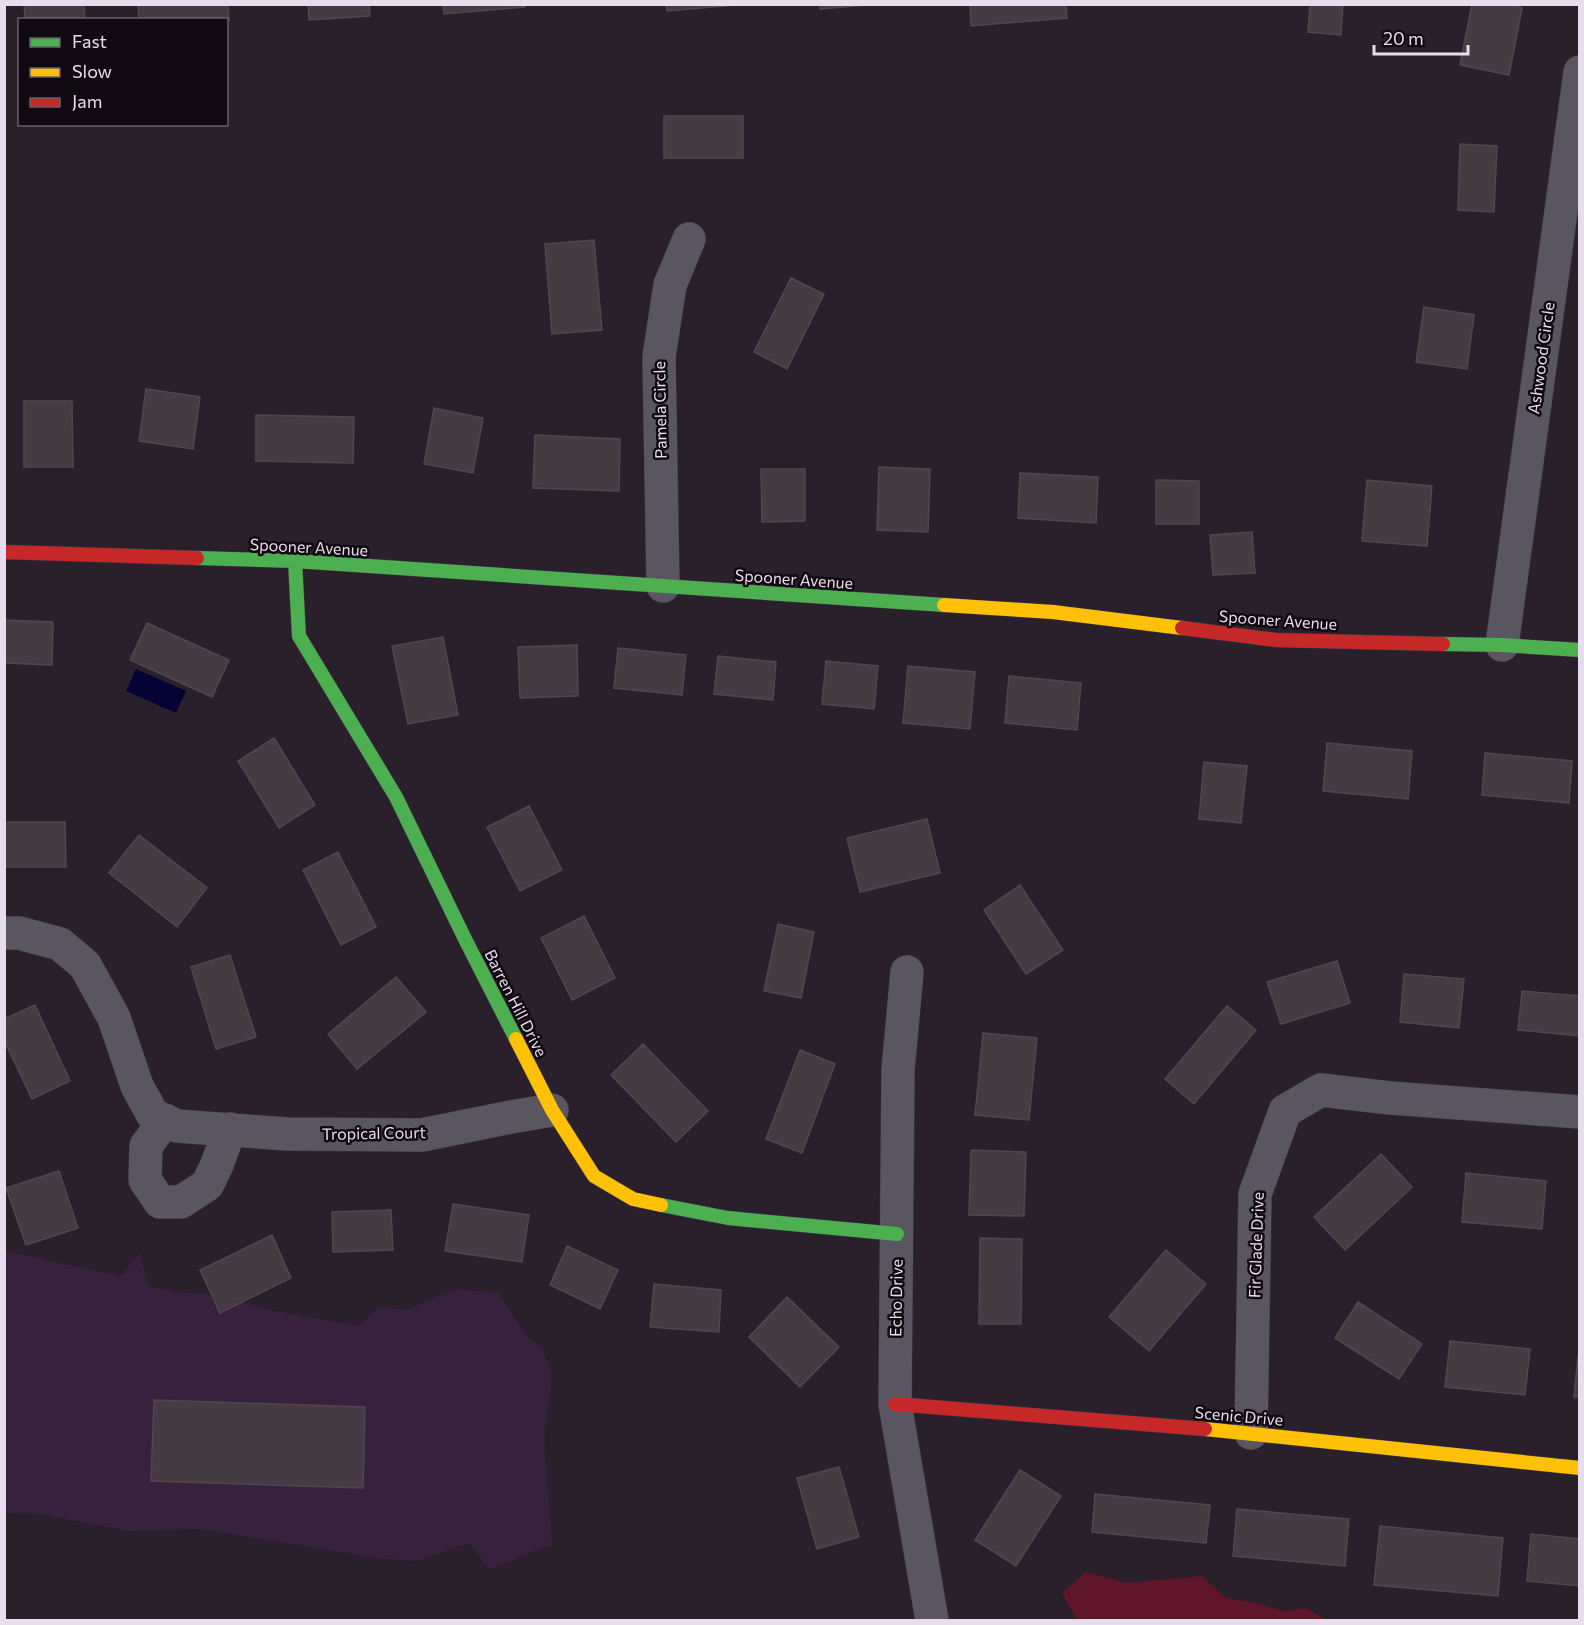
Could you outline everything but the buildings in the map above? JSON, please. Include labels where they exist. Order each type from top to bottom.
[{"type":"street","name":"Ashwood Circle","points":[[1502,645],[1580,72]]},
{"type":"street","name":"Pamela Circle","points":[[663,586],[659,357],[670,285],[689,239]]},
{"type":"street","name":"Spooner Avenue","points":[[4,552],[295,561],[1053,612],[1276,640],[1502,645],[1580,650]]},
{"type":"street","name":"Barren Hill Drive","points":[[295,561],[299,636],[396,797],[552,1110],[594,1176],[633,1199],[728,1218],[897,1234]]},
{"type":"street","points":[[4,933],[19,933],[60,944],[85,965],[114,1018],[137,1086],[153,1115],[165,1120],[146,1146],[145,1179],[160,1202],[181,1202],[207,1185],[230,1130]]},
{"type":"street","name":"Echo Drive","points":[[907,972],[898,1070],[895,1404],[932,1620]]},
{"type":"street","name":"Fir Glade Drive","points":[[1251,1433],[1255,1194],[1285,1111],[1321,1090],[1390,1098],[1580,1112]]},
{"type":"street","name":"Tropical Court","points":[[165,1120],[177,1126],[287,1134],[422,1135],[552,1110]]},
{"type":"street","name":"Scenic Drive","points":[[895,1404],[1251,1433],[1580,1468]]},
{"type":"shaded area","points":[[136,669],[186,691],[176,713],[126,691]]},
{"type":"shaded area","points":[[5,1251],[120,1276],[140,1252],[148,1286],[174,1292],[221,1294],[264,1309],[358,1326],[378,1307],[407,1310],[455,1289],[499,1293],[526,1336],[542,1348],[552,1374],[544,1438],[552,1546],[541,1548],[490,1570],[469,1543],[418,1561],[383,1559],[202,1529],[128,1531],[39,1514],[5,1513]]},
{"type":"shaded area","points":[[1086,1572],[1126,1583],[1202,1576],[1226,1598],[1284,1611],[1306,1608],[1327,1620],[1077,1620],[1062,1593]]},
{"type":"traffic: fast","points":[[197,558],[295,561],[944,605]]},
{"type":"traffic: fast","points":[[295,561],[299,636],[396,797],[516,1039]]},
{"type":"traffic: fast","points":[[1443,644],[1580,650]]},
{"type":"traffic: fast","points":[[661,1205],[728,1218],[897,1234]]},
{"type":"traffic: slow","points":[[944,605],[1053,612],[1182,628]]},
{"type":"traffic: slow","points":[[516,1039],[552,1110],[594,1176],[633,1199],[661,1205]]},
{"type":"traffic: slow","points":[[1205,1429],[1580,1468]]},
{"type":"traffic: jam","points":[[4,552],[197,558]]},
{"type":"traffic: jam","points":[[1182,628],[1276,640],[1443,644]]},
{"type":"traffic: jam","points":[[895,1404],[1205,1429]]}]
